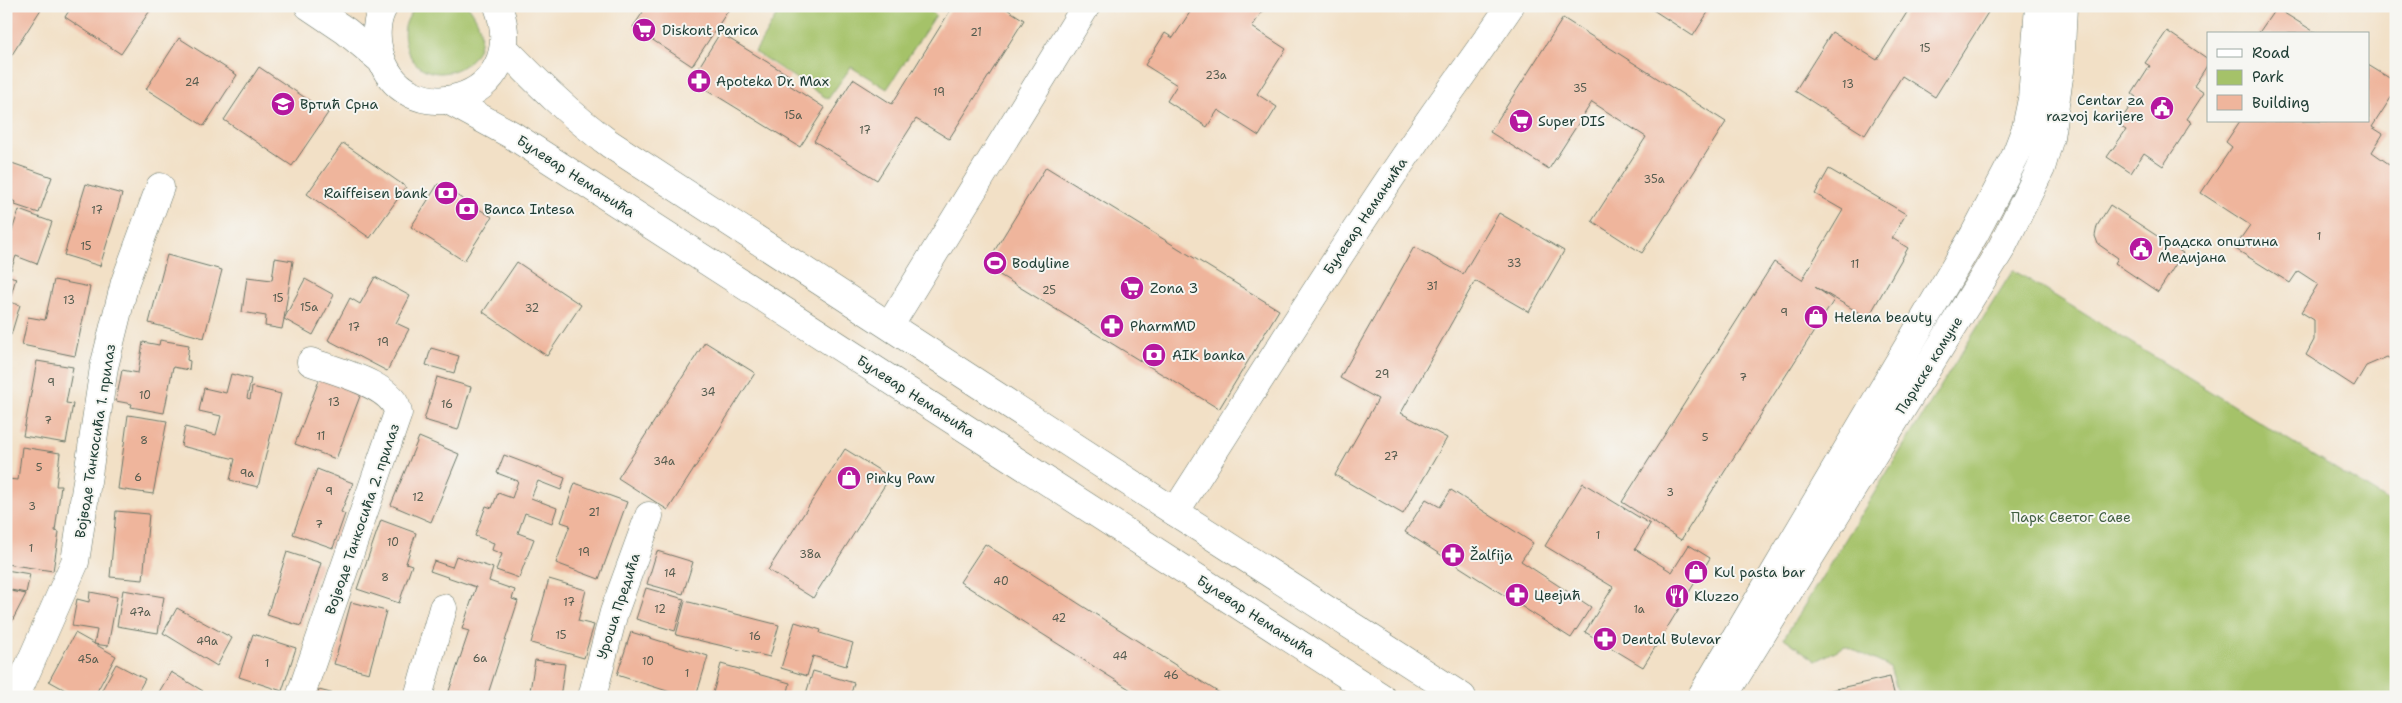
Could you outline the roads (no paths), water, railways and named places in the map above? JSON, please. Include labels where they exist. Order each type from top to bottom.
[{"type":"street","points":[[309,6],[346,31],[381,60]]},
{"type":"street","points":[[384,6],[377,26],[377,43],[381,60],[388,72],[408,91],[420,97],[448,100],[464,97],[484,83],[500,64],[503,21]]},
{"type":"street","points":[[890,324],[1086,6]]},
{"type":"street","name":"Булевар Немањића","points":[[1175,512],[1310,298],[1510,6]]},
{"type":"street","name":"Париске комуне","points":[[1700,697],[1974,235],[2016,157],[2032,99],[2039,6]]},
{"type":"street","name":"Париске комуне","points":[[1723,697],[2001,249],[2041,168],[2050,137],[2060,71],[2063,6]]},
{"type":"street","points":[[503,21],[547,94],[602,138],[1462,697]]},
{"type":"street","name":"Булевар Немањића","points":[[448,100],[512,135],[1382,697]]},
{"type":"street","name":"Војводе Танкосића 1. прилаз","points":[[18,691],[75,562],[104,367],[125,282],[160,187]]},
{"type":"street","name":"Војводе Танкосића 2. прилаз","points":[[300,697],[398,413],[395,402],[385,392],[311,362]]},
{"type":"street","name":"Уроша Предића","points":[[592,697],[614,612],[649,516]]},
{"type":"street","points":[[418,697],[443,608]]},
{"type":"place","name":"Diskont Parica","points":[[644,30]]},
{"type":"place","name":"Apoteka Dr. Max","points":[[699,81]]},
{"type":"place","name":"Вртић Срна","points":[[283,104]]},
{"type":"place","name":"Centar za razvoj karijere","points":[[2162,108]]},
{"type":"place","name":"Super DIS","points":[[1521,121]]},
{"type":"place","name":"Raiffeisen bank","points":[[446,193]]},
{"type":"place","name":"Banca Intesa","points":[[467,209]]},
{"type":"place","name":"Градска општина Медијана","points":[[2141,249]]},
{"type":"place","name":"Bodyline","points":[[995,263]]},
{"type":"place","name":"Zona 3","points":[[1132,288]]},
{"type":"place","name":"Helena beauty","points":[[1816,317]]},
{"type":"place","name":"PharmMD","points":[[1112,326]]},
{"type":"place","name":"AIK banka","points":[[1154,355]]},
{"type":"place","name":"Pinky Paw","points":[[849,478]]},
{"type":"place","name":"Žalfija","points":[[1453,555]]},
{"type":"place","name":"Kul pasta bar","points":[[1696,572]]},
{"type":"place","name":"Цвејић","points":[[1517,595]]},
{"type":"place","name":"Kluzzo","points":[[1677,596]]},
{"type":"place","name":"Dental Bulevar","points":[[1605,639]]},
{"type":"park label","name":"Парк Светог Саве","points":[[2071,517]]}]
